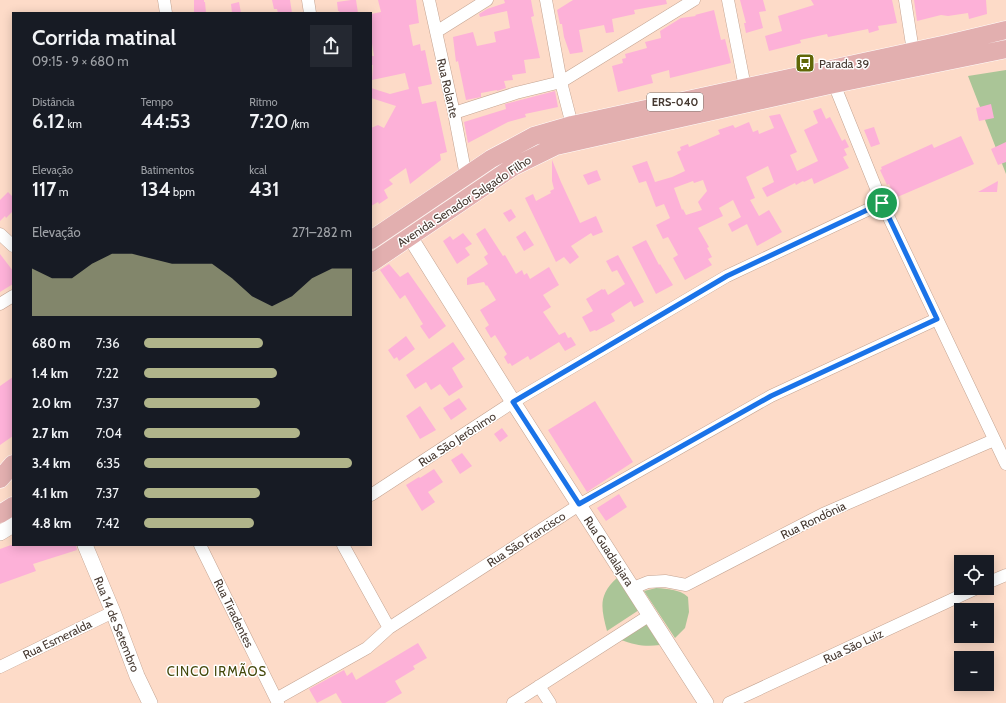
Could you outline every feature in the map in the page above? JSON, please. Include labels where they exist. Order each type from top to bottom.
[{"type":"main road","name":"Avenida Senador Salgado Filho","points":[[372,239],[491,159],[534,136],[572,125],[1006,30]]},
{"type":"main road","name":"Avenida Senador Salgado Filho","points":[[372,262],[513,167],[556,146],[834,84],[1006,49]]},
{"type":"main road","points":[[0,479],[12,465]]},
{"type":"main road","points":[[0,491],[12,483]]},
{"type":"main road","points":[[0,514],[12,507]]},
{"type":"main road","points":[[0,519],[12,515]]},
{"type":"street","points":[[164,0],[166,12]]},
{"type":"street","points":[[308,0],[310,12]]},
{"type":"street","name":"Rua Rolante","points":[[429,0],[454,113],[466,176]]},
{"type":"street","points":[[436,32],[487,0]]},
{"type":"street","points":[[546,0],[560,82],[572,125]]},
{"type":"street","points":[[454,113],[516,93],[560,82],[694,0]]},
{"type":"street","points":[[728,0],[745,87]]},
{"type":"street","points":[[905,0],[913,51]]},
{"type":"street","points":[[834,84],[882,203],[1006,464]]},
{"type":"street","name":"Rua São Jerônimo","points":[[372,494],[513,402],[727,276],[882,203]]},
{"type":"street","points":[[0,234],[12,245]]},
{"type":"street","name":"Rua Guadalajara","points":[[410,237],[513,402],[706,703]]},
{"type":"street","points":[[0,304],[12,297]]},
{"type":"street","name":"Rua São Francisco","points":[[277,701],[367,648],[388,628],[579,504],[771,396],[937,319]]},
{"type":"street","name":"Rua Rondônia","points":[[633,588],[654,581],[665,581],[686,585],[823,514],[994,440]]},
{"type":"street","points":[[0,472],[12,465]]},
{"type":"street","points":[[0,534],[12,526]]},
{"type":"street","name":"Rua 14 de Setembro","points":[[85,546],[113,612],[137,676],[150,703]]},
{"type":"street","name":"Rua Tiradentes","points":[[200,546],[277,701]]},
{"type":"street","points":[[344,546],[388,628]]},
{"type":"street","points":[[994,581],[1006,575]]},
{"type":"street","name":"Rua São Luiz","points":[[729,703],[962,595]]},
{"type":"street","name":"Rua Esmeralda","points":[[0,666],[113,612]]},
{"type":"street","points":[[513,703],[650,615]]},
{"type":"street","points":[[539,686],[550,703]]},
{"type":"green space","points":[[1006,70],[1006,174],[968,76]]},
{"type":"green space","points":[[617,578],[639,610],[607,631],[603,615],[604,596],[611,584]]},
{"type":"green space","points":[[656,588],[677,591],[688,597],[689,612],[685,628],[675,638],[644,591]]},
{"type":"green space","points":[[646,624],[660,645],[640,645],[621,640]]},
{"type":"building","points":[[194,0],[204,0],[206,12],[194,12]]},
{"type":"building","points":[[272,0],[290,0],[292,12],[278,12],[277,9],[274,9]]},
{"type":"building","points":[[356,0],[358,12],[340,12],[338,11],[337,2]]},
{"type":"building","points":[[378,0],[416,0],[419,23],[409,25],[413,46],[420,44],[421,51],[425,50],[432,84],[418,87],[422,104],[436,101],[447,152],[440,154],[441,160],[410,184],[406,168],[389,180],[393,184],[384,190],[388,198],[379,204],[378,202],[372,205],[372,128],[378,125],[384,128],[396,106],[372,98],[372,88],[390,94],[409,89],[405,73],[372,80],[372,56],[374,56],[372,43],[372,14],[381,12]]},
{"type":"building","points":[[504,0],[531,0],[534,16],[531,17],[540,58],[524,60],[526,73],[512,75],[513,80],[504,81],[506,88],[481,93],[481,97],[466,100],[458,61],[456,62],[453,37],[473,32],[477,46],[496,42],[494,32],[510,28],[507,11],[480,17],[479,14],[487,9],[505,3]]},
{"type":"building","points":[[573,0],[666,0],[667,4],[634,10],[635,14],[612,19],[614,32],[606,33],[604,25],[579,30],[583,52],[570,54],[557,10]]},
{"type":"building","points":[[740,0],[763,0],[766,11],[759,12],[763,28],[746,33],[744,23],[746,23]]},
{"type":"building","points":[[811,0],[892,0],[897,23],[878,26],[879,30],[869,33],[868,29],[828,37],[827,34],[800,40],[801,43],[769,51],[765,36],[782,31],[778,16],[814,5]]},
{"type":"building","points":[[914,0],[986,0],[987,14],[969,19],[968,13],[948,16],[941,15],[917,21]]},
{"type":"building","points":[[239,2],[241,12],[232,12],[231,4]]},
{"type":"building","points":[[714,10],[721,40],[725,39],[731,63],[670,78],[669,70],[651,75],[653,83],[618,92],[612,66],[623,63],[622,59],[626,58],[625,54],[647,48],[645,42],[661,38],[660,31],[681,18],[696,16],[695,15]]},
{"type":"building","points":[[555,91],[558,107],[525,114],[526,117],[508,122],[468,143],[464,122],[506,109],[505,104]]},
{"type":"building","points":[[991,104],[994,118],[979,121],[976,108]]},
{"type":"building","points":[[821,108],[826,119],[830,117],[842,141],[845,139],[849,147],[844,149],[847,155],[843,157],[849,168],[814,184],[812,178],[796,185],[795,183],[767,197],[762,188],[774,182],[768,166],[746,177],[755,198],[750,200],[759,216],[769,210],[782,232],[757,246],[747,224],[732,232],[728,224],[741,217],[733,200],[719,208],[723,216],[698,228],[709,247],[707,248],[712,257],[708,259],[712,265],[685,280],[673,258],[678,255],[668,237],[663,239],[656,225],[670,218],[664,204],[656,207],[646,181],[639,183],[632,166],[647,161],[655,182],[672,177],[685,171],[677,152],[681,150],[680,147],[688,144],[689,147],[720,134],[718,130],[733,125],[735,128],[749,122],[753,132],[758,130],[759,134],[774,128],[769,116],[780,114],[797,152],[790,155],[797,171],[818,161],[804,130],[818,123],[813,111]],"holes":[[[703,180],[707,191],[698,202],[702,210],[686,215],[683,209],[682,210],[674,188],[693,181],[694,183]]]},
{"type":"building","points":[[874,127],[880,144],[871,147],[864,130]]},
{"type":"building","points":[[961,136],[974,164],[895,198],[889,184],[887,185],[880,170],[882,169],[881,167],[932,144],[934,148]]},
{"type":"building","points":[[1006,142],[1006,162],[998,165],[991,149]]},
{"type":"building","points":[[552,160],[580,223],[596,216],[603,232],[593,236],[591,233],[571,246],[579,257],[570,264],[564,257],[556,262],[525,198],[533,194],[536,201],[551,193],[550,191],[554,189],[552,181]]},
{"type":"building","points":[[597,170],[601,180],[588,185],[583,175]]},
{"type":"building","points":[[998,181],[997,192],[978,192]]},
{"type":"building","points":[[8,192],[12,196],[12,212],[0,221],[0,200]]},
{"type":"building","points":[[511,209],[516,217],[509,222],[503,213]]},
{"type":"building","points":[[485,228],[503,256],[505,255],[516,274],[522,270],[524,275],[527,273],[530,279],[549,267],[559,285],[543,295],[551,307],[543,312],[559,335],[565,332],[568,338],[571,337],[576,345],[565,351],[559,342],[530,360],[528,356],[512,366],[510,363],[508,364],[504,357],[507,354],[495,335],[491,338],[485,328],[489,325],[480,310],[496,300],[484,282],[467,285],[467,278],[488,264],[484,257],[488,254],[476,234]]},
{"type":"building","points":[[525,231],[534,245],[524,251],[516,237]]},
{"type":"building","points":[[463,233],[472,244],[465,248],[470,255],[457,264],[443,241],[450,236],[453,240]]},
{"type":"building","points":[[646,240],[659,265],[660,264],[673,285],[656,294],[632,247]]},
{"type":"building","points":[[0,254],[12,270],[12,285],[0,292]]},
{"type":"building","points":[[618,255],[644,302],[634,307],[631,301],[611,314],[615,321],[596,331],[590,332],[582,317],[593,311],[586,299],[602,289],[605,289],[608,295],[625,284],[617,270],[612,272],[606,261]]},
{"type":"building","points":[[389,264],[400,277],[408,272],[446,326],[429,339],[420,326],[423,324],[405,295],[400,299],[380,270]]},
{"type":"building","points":[[406,336],[415,349],[399,361],[397,357],[394,359],[388,350]]},
{"type":"building","points":[[453,342],[465,359],[452,368],[463,387],[449,396],[440,384],[431,390],[426,382],[415,389],[406,375]]},
{"type":"building","points":[[12,378],[12,437],[0,445],[0,386]]},
{"type":"building","points":[[459,398],[467,409],[451,420],[443,408]]},
{"type":"building","points":[[595,401],[633,462],[587,492],[548,430]]},
{"type":"building","points":[[420,406],[436,430],[420,439],[406,416]]},
{"type":"building","points":[[502,428],[508,436],[500,442],[494,434]]},
{"type":"building","points":[[462,453],[472,466],[460,474],[451,460]]},
{"type":"building","points":[[434,469],[443,482],[428,492],[435,502],[422,511],[406,485]]},
{"type":"building","points":[[619,494],[627,507],[606,521],[597,508]]},
{"type":"building","points":[[12,545],[76,546],[77,550],[33,564],[36,571],[0,584],[0,549]]},
{"type":"building","points":[[418,643],[427,658],[413,666],[415,669],[395,681],[402,693],[385,703],[342,703],[336,693],[317,703],[309,689],[344,670],[347,676],[352,672],[356,680]]},
{"type":"place","name":"Parada 39","points":[[805,63]]},
{"type":"district","name":"CINCO IRMÃOS","points":[[217,671]]},
{"type":"route","points":[[882,203],[937,319],[771,396],[579,504],[513,402],[727,276],[882,203]]}]
